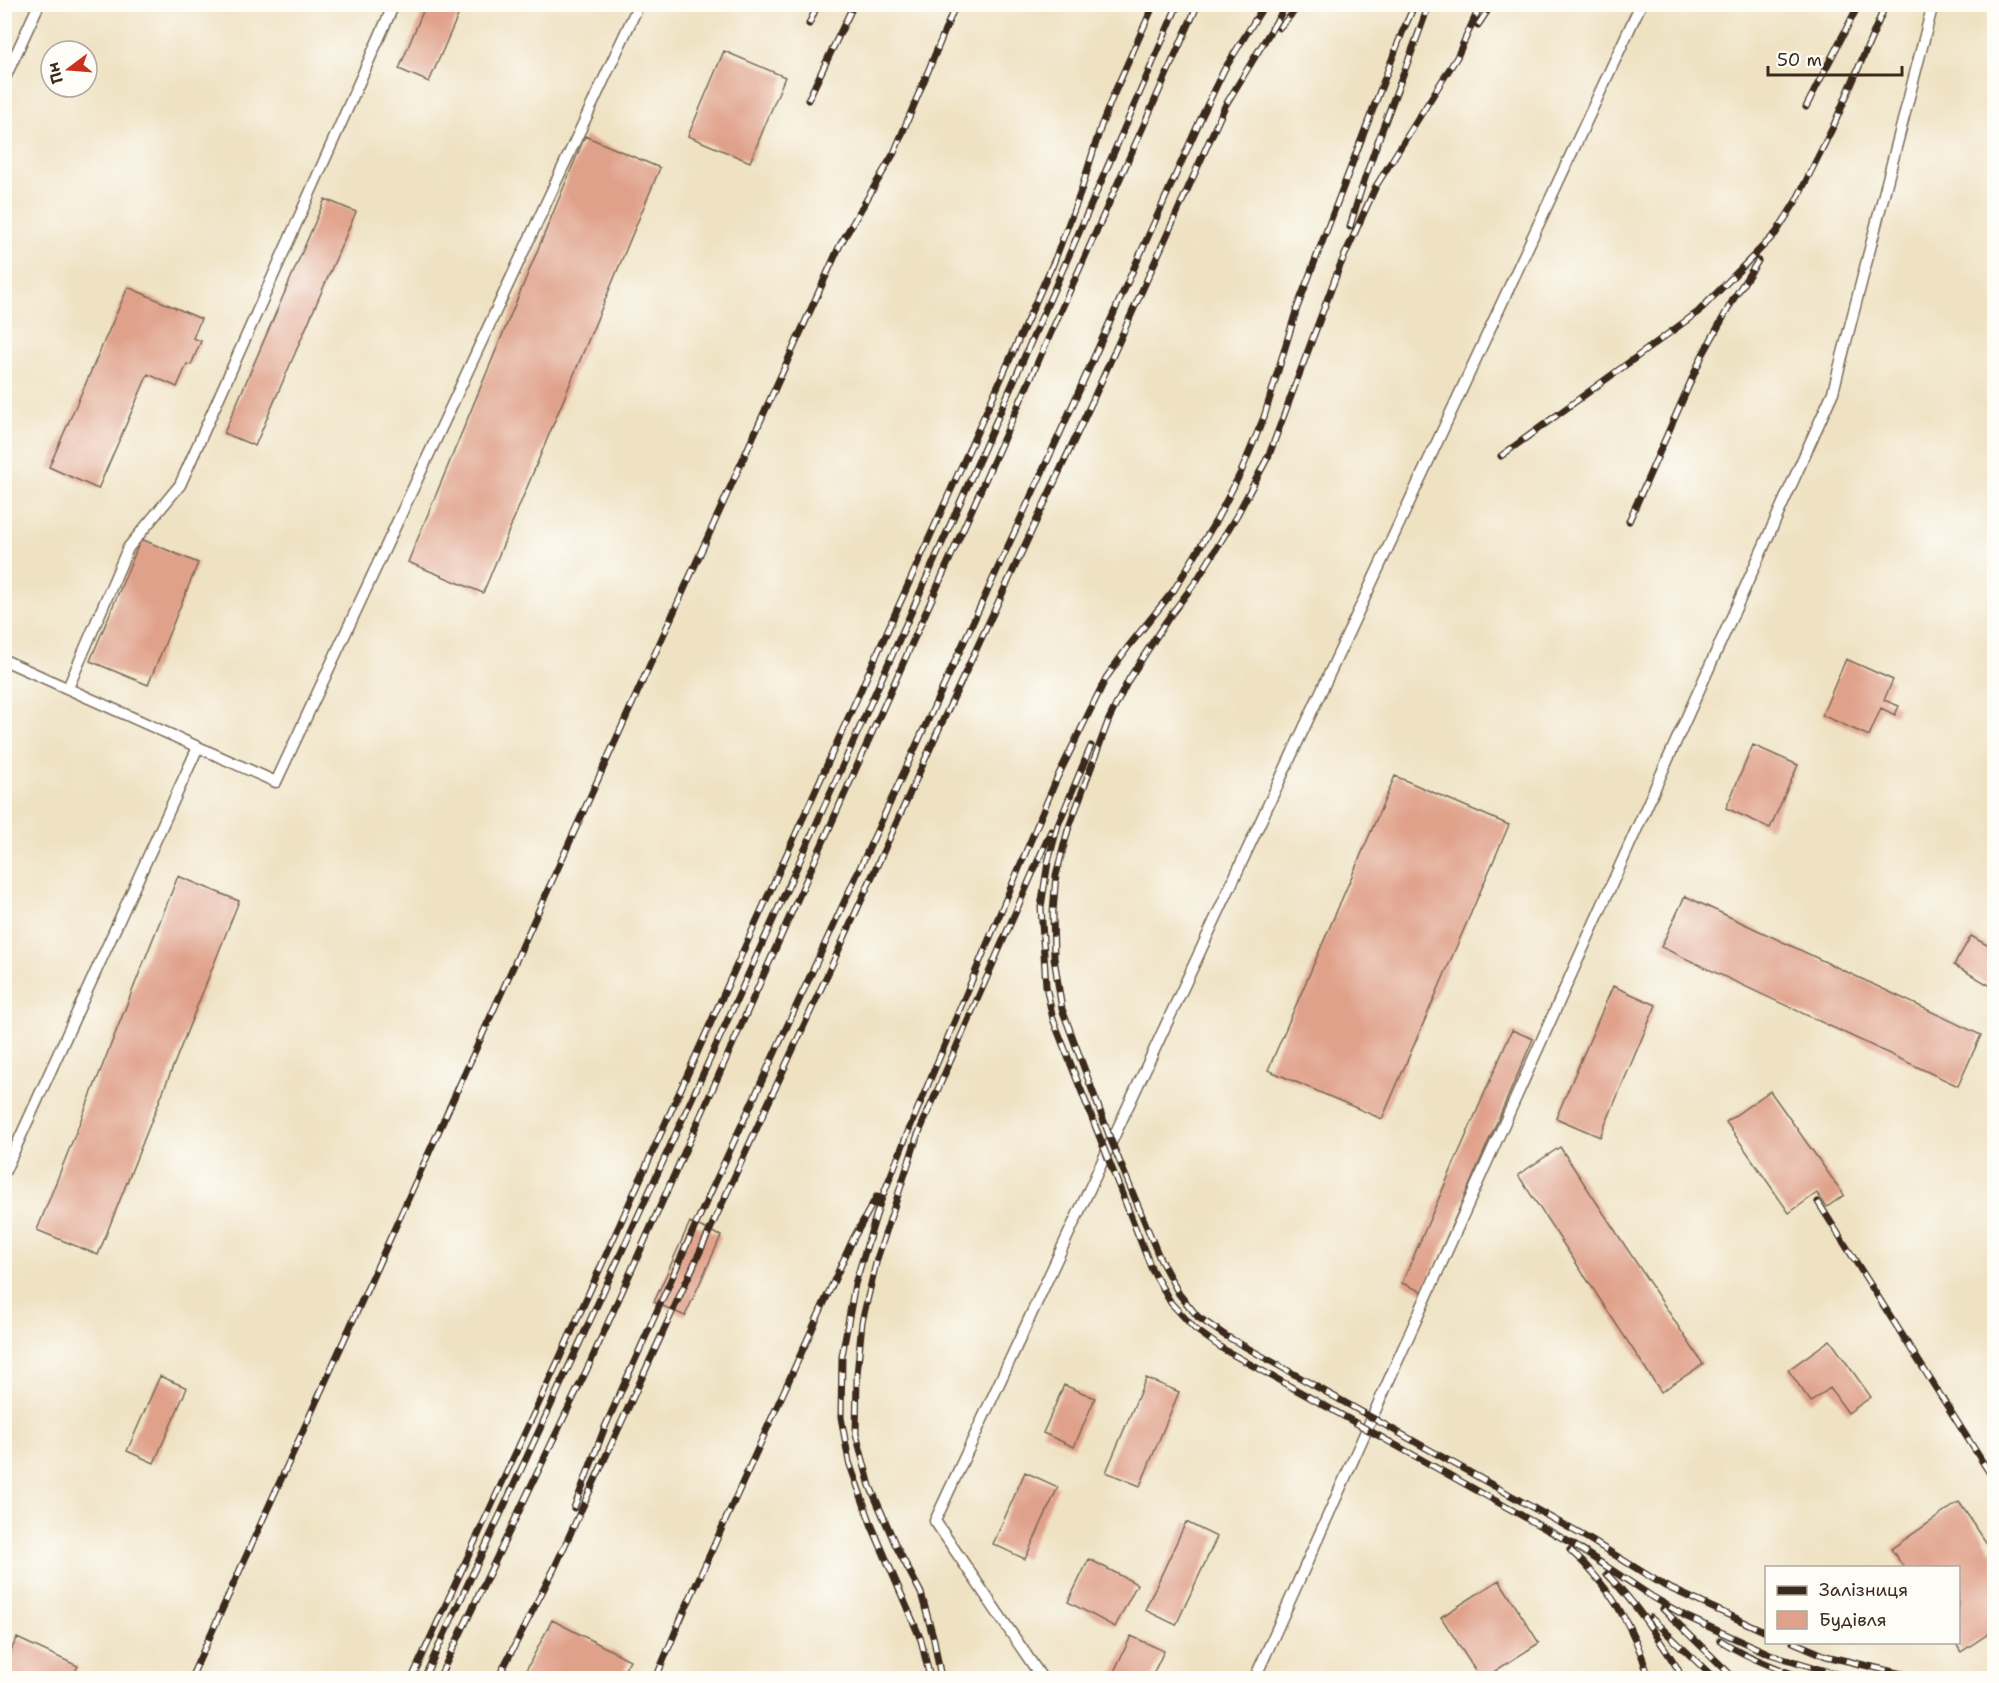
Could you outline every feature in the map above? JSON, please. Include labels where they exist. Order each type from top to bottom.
[{"type":"lane","points":[[4,80],[39,4]]},
{"type":"lane","points":[[68,688],[128,548],[180,485],[394,4]]},
{"type":"lane","points":[[4,660],[276,782],[639,4]]},
{"type":"lane","points":[[1042,1678],[935,1521],[1641,4]]},
{"type":"lane","points":[[1255,1678],[1833,392],[1933,4]]},
{"type":"lane","points":[[4,1173],[198,747]]},
{"type":"building","points":[[426,4],[463,4],[429,82],[399,69]]},
{"type":"building","points":[[724,51],[785,77],[750,162],[688,136]]},
{"type":"building","points":[[585,136],[660,168],[483,593],[408,562]]},
{"type":"building","points":[[325,199],[356,212],[255,446],[224,433]]},
{"type":"building","points":[[128,287],[201,319],[193,338],[201,341],[191,365],[187,364],[177,387],[148,374],[98,489],[49,467]]},
{"type":"building","points":[[141,539],[198,563],[148,685],[90,661]]},
{"type":"building","points":[[1846,659],[1893,680],[1884,700],[1899,706],[1895,715],[1881,708],[1869,736],[1822,715]]},
{"type":"building","points":[[1753,745],[1798,765],[1770,828],[1726,808]]},
{"type":"building","points":[[1395,776],[1509,825],[1382,1119],[1268,1070]]},
{"type":"building","points":[[178,876],[239,901],[98,1255],[37,1230]]},
{"type":"building","points":[[1685,896],[1981,1035],[1958,1086],[1661,947]]},
{"type":"building","points":[[1971,936],[1994,949],[1994,988],[1954,965]]},
{"type":"building","points":[[1613,986],[1656,1005],[1600,1137],[1556,1118]]},
{"type":"building","points":[[1512,1030],[1533,1039],[1423,1292],[1402,1283]]},
{"type":"building","points":[[1770,1091],[1844,1195],[1827,1207],[1817,1193],[1789,1213],[1726,1122]]},
{"type":"building","points":[[1560,1147],[1703,1364],[1661,1392],[1518,1175]]},
{"type":"building","points":[[690,1222],[721,1236],[685,1316],[654,1302]]},
{"type":"building","points":[[1830,1340],[1871,1397],[1848,1413],[1830,1388],[1811,1402],[1788,1370]]},
{"type":"building","points":[[160,1376],[187,1388],[154,1463],[127,1451]]},
{"type":"building","points":[[1146,1378],[1179,1392],[1140,1486],[1106,1472]]},
{"type":"building","points":[[1064,1385],[1095,1398],[1074,1447],[1043,1433]]},
{"type":"building","points":[[1025,1472],[1058,1487],[1025,1559],[993,1544]]},
{"type":"building","points":[[1959,1502],[1994,1554],[1994,1630],[1961,1652],[1956,1644],[1960,1644],[1960,1566],[1903,1566],[1891,1549]]},
{"type":"building","points":[[1186,1522],[1217,1537],[1176,1625],[1145,1610]]},
{"type":"building","points":[[1089,1559],[1137,1584],[1115,1627],[1068,1602]]},
{"type":"building","points":[[1499,1580],[1539,1643],[1484,1678],[1480,1678],[1441,1617]]},
{"type":"building","points":[[552,1620],[630,1660],[620,1678],[522,1678]]},
{"type":"building","points":[[1131,1636],[1164,1651],[1151,1678],[1111,1678]]},
{"type":"building","points":[[17,1638],[78,1666],[72,1678],[4,1678],[4,1665]]},
{"type":"railway","points":[[809,24],[818,4]]},
{"type":"railway","points":[[808,100],[854,4]]},
{"type":"railway","points":[[191,1678],[840,245],[894,153],[956,4]]},
{"type":"railway","points":[[1052,267],[1080,194],[1101,126],[1154,4]]},
{"type":"railway","points":[[424,1678],[807,844],[995,425],[1178,4]]},
{"type":"railway","points":[[439,1678],[590,1363],[1198,4]]},
{"type":"railway","points":[[574,1508],[605,1427],[696,1224],[1061,431],[1202,116],[1224,70],[1265,4]]},
{"type":"railway","points":[[498,1678],[554,1569],[938,731],[1091,404],[1225,106],[1287,4]]},
{"type":"railway","points":[[1279,28],[1301,4]]},
{"type":"railway","points":[[930,1678],[921,1640],[871,1524],[849,1462],[841,1417],[842,1356],[855,1284],[880,1203],[908,1132],[1057,778],[1106,678],[1174,590],[1217,519],[1241,472],[1264,417],[1297,308],[1415,4]]},
{"type":"railway","points":[[1350,227],[1377,143],[1429,4]]},
{"type":"railway","points":[[1481,4],[1457,57],[1376,186],[1339,268],[1269,455],[1237,515],[1197,580],[1167,620],[1129,679],[1109,719],[1068,830],[1056,875],[1053,912],[1054,958],[1062,1009],[1112,1143],[1160,1259],[1179,1294],[1198,1317],[1226,1336],[1589,1539],[1665,1586],[1765,1632]]},
{"type":"railway","points":[[1478,25],[1492,4]]},
{"type":"railway","points":[[1806,107],[1859,4]]},
{"type":"railway","points":[[1501,456],[1698,312],[1776,233],[1796,201],[1833,127],[1886,4]]},
{"type":"railway","points":[[412,1678],[565,1346],[1055,259]]},
{"type":"railway","points":[[1629,521],[1702,356],[1734,298],[1758,261]]},
{"type":"railway","points":[[1091,746],[1058,825],[1048,862],[1041,907],[1046,986],[1053,1019],[1152,1270],[1171,1303],[1195,1329],[1223,1349],[1571,1543],[1687,1617],[1770,1654],[1850,1678]]},
{"type":"railway","points":[[941,1678],[934,1640],[921,1593],[896,1546],[870,1486],[856,1434],[857,1375],[862,1322],[877,1259],[917,1137],[1051,831]]},
{"type":"railway","points":[[656,1678],[853,1239],[877,1196]]},
{"type":"railway","points":[[1818,1202],[1994,1480]]},
{"type":"railway","points":[[1570,1550],[1597,1578],[1619,1609],[1636,1642],[1649,1678]]},
{"type":"railway","points":[[1607,1574],[1645,1620],[1678,1669],[1681,1678]]},
{"type":"railway","points":[[1663,1609],[1734,1678]]},
{"type":"railway","points":[[1651,1618],[1714,1678]]},
{"type":"railway","points":[[1720,1640],[1761,1662],[1804,1678]]},
{"type":"railway","points":[[1798,1644],[1826,1656],[1919,1678]]}]
